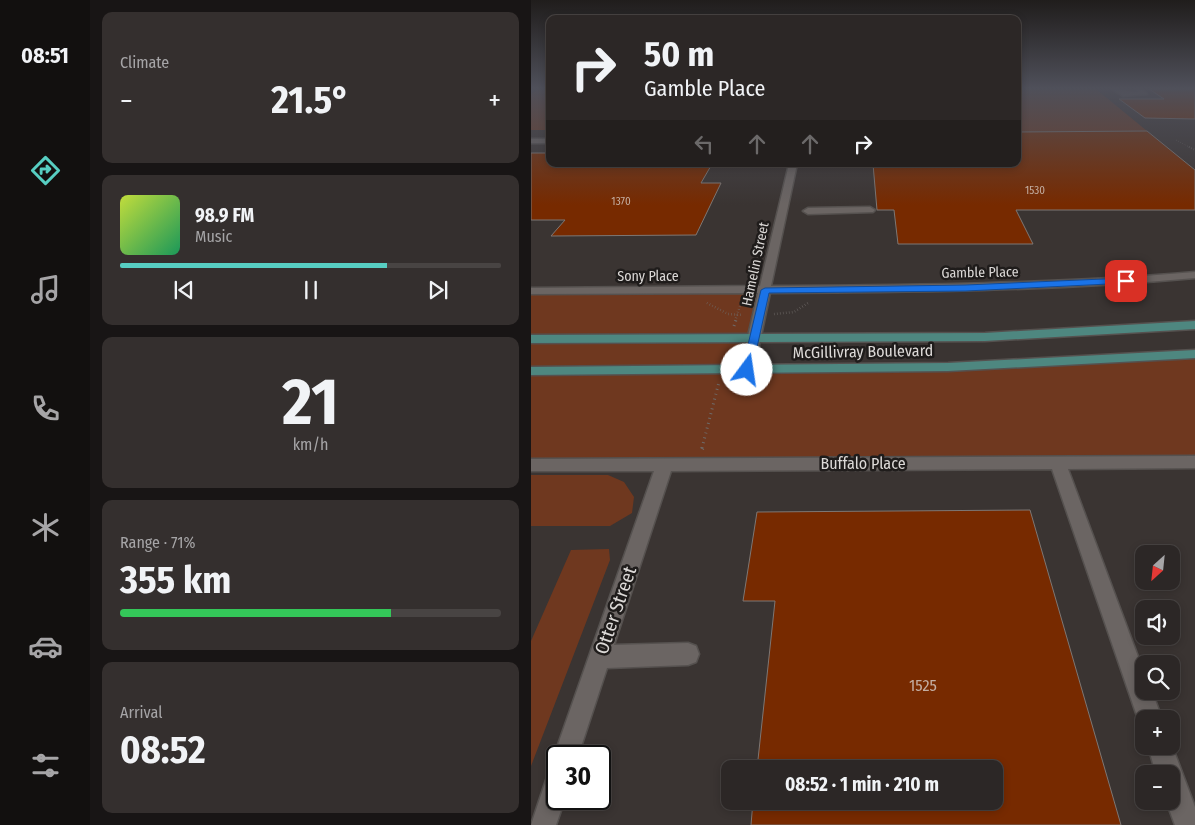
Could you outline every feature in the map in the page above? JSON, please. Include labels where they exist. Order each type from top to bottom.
[{"type":"main road","name":"McGillivray Boulevard","points":[[531,339],[985,337],[1195,326]]},
{"type":"main road","name":"McGillivray Boulevard","points":[[531,371],[747,370],[1026,365],[1195,354]]},
{"type":"street","points":[[531,141],[546,141]]},
{"type":"street","name":"Hamelin Street","points":[[747,370],[792,167]]},
{"type":"street","points":[[808,211],[870,210]]},
{"type":"street","name":"Gamble Place","points":[[765,290],[1037,286],[1195,275]]},
{"type":"street","name":"Sony Place","points":[[531,292],[765,290]]},
{"type":"street","name":"Buffalo Place","points":[[531,465],[1195,462]]},
{"type":"street","points":[[1058,463],[1147,710]]},
{"type":"street","name":"Otter Street","points":[[570,745],[665,464]]},
{"type":"street","points":[[600,657],[688,654]]},
{"type":"street","points":[[1180,804],[1187,825]]},
{"type":"street","points":[[543,825],[548,810]]},
{"type":"path","points":[[1177,140],[1195,150]]},
{"type":"path","points":[[731,332],[738,315],[744,290]]},
{"type":"path","points":[[697,464],[721,375]]},
{"type":"shaded area","points":[[531,128],[546,128],[546,130],[531,130]]},
{"type":"shaded area","points":[[1021,128],[1143,128],[1147,131],[1021,132]]},
{"type":"shaded area","points":[[765,290],[747,369],[948,367],[1195,354],[1195,462],[531,465],[531,291]]},
{"type":"shaded area","points":[[531,475],[608,475],[624,482],[634,497],[632,513],[610,526],[531,526]]},
{"type":"shaded area","points":[[609,549],[610,560],[531,766],[531,641],[571,550]]},
{"type":"building","points":[[1147,131],[1195,170],[1195,210],[1016,210],[1033,244],[898,244],[894,210],[877,210],[873,167],[1021,167],[1021,132]]},
{"type":"building","points":[[531,153],[546,153],[546,167],[710,167],[701,183],[721,183],[696,235],[551,236],[565,220],[531,220]]},
{"type":"building","points":[[1030,510],[1121,825],[751,825],[752,810],[1003,810],[1003,760],[758,760],[775,601],[743,601],[757,512]]},
{"type":"route","points":[[747,370],[765,290],[966,288],[1126,281]]}]
